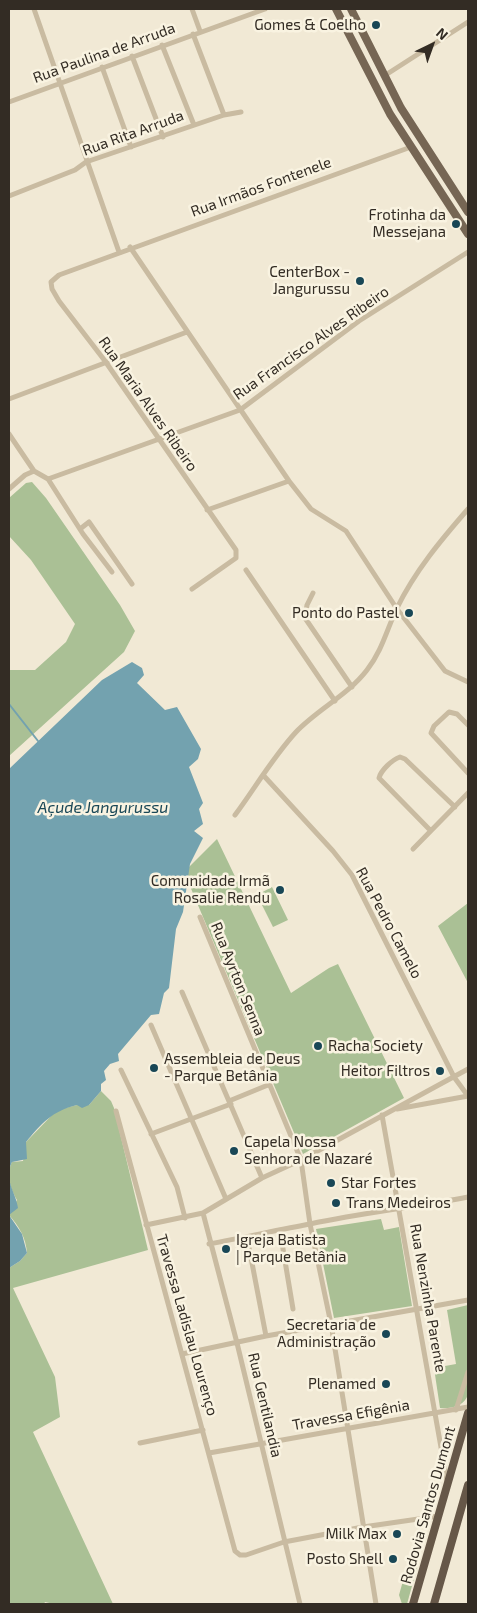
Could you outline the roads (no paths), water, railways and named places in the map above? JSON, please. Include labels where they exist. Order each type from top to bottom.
[{"type":"highway","name":"Rodovia Santos Dumont","points":[[413,1604],[468,1413]]},
{"type":"highway","points":[[434,1604],[465,1507],[468,1485]]},
{"type":"main road","points":[[336,9],[390,114],[468,234]]},
{"type":"main road","points":[[351,9],[400,108],[429,153],[465,202],[468,212]]},
{"type":"main road","points":[[390,114],[400,108]]},
{"type":"main road","points":[[419,159],[429,153]]},
{"type":"street","points":[[34,9],[119,252]]},
{"type":"street","points":[[192,9],[200,31]]},
{"type":"street","name":"Rua Paulina de Arruda","points":[[9,102],[59,82],[265,9]]},
{"type":"street","points":[[384,76],[468,22]]},
{"type":"street","points":[[193,34],[224,115]]},
{"type":"street","points":[[162,45],[194,125]]},
{"type":"street","points":[[132,56],[163,137]]},
{"type":"street","points":[[102,67],[130,147]]},
{"type":"street","name":"Rua Rita Arruda","points":[[9,196],[75,170],[86,162],[224,115],[241,112]]},
{"type":"street","name":"Rua Irmãos Fontenele","points":[[119,252],[411,147]]},
{"type":"street","points":[[130,247],[289,481],[312,509],[346,531],[396,609],[445,671],[467,681]]},
{"type":"street","name":"Rua Maria Alves Ribeiro","points":[[119,252],[59,274],[51,282],[52,289],[105,361],[157,440],[236,550],[237,556],[192,589]]},
{"type":"street","name":"Rua Francisco Alves Ribeiro","points":[[48,479],[240,410],[359,321],[468,252]]},
{"type":"street","points":[[9,399],[105,361],[187,332]]},
{"type":"street","points":[[9,434],[34,471],[48,479],[80,529],[112,572]]},
{"type":"street","points":[[9,489],[19,479],[34,471]]},
{"type":"street","points":[[207,510],[289,481]]},
{"type":"street","points":[[235,815],[296,732],[352,687],[374,659],[396,609],[411,583],[442,538],[468,509]]},
{"type":"street","points":[[80,529],[89,522],[132,584]]},
{"type":"street","points":[[246,570],[335,701]]},
{"type":"street","points":[[313,593],[307,605],[305,618],[352,687]]},
{"type":"street","points":[[468,725],[460,717],[449,712],[434,726],[431,733],[468,773]]},
{"type":"street","points":[[430,830],[380,779],[381,773],[400,757],[412,764],[454,807]]},
{"type":"street","name":"Rua Pedro Camelo","points":[[264,776],[333,851],[352,875],[454,1077],[468,1096]]},
{"type":"street","points":[[413,849],[468,793]]},
{"type":"street","name":"Rua Ayrton Senna","points":[[200,917],[268,1085],[301,1160],[310,1224],[331,1324],[376,1604]]},
{"type":"street","points":[[182,992],[262,1178]]},
{"type":"street","points":[[151,1025],[226,1199]]},
{"type":"street","points":[[146,1225],[202,1213],[262,1178],[301,1160],[468,1069]]},
{"type":"street","points":[[121,1070],[177,1187],[185,1218]]},
{"type":"street","points":[[151,1134],[268,1085]]},
{"type":"street","points":[[392,1110],[468,1096]]},
{"type":"street","name":"Travessa Ladislau Lourenço","points":[[116,1111],[203,1430],[232,1546],[240,1555],[284,1542]]},
{"type":"street","name":"Rua Nenzinha Parente","points":[[382,1115],[448,1485]]},
{"type":"street","points":[[209,1244],[280,1232],[310,1224],[468,1197]]},
{"type":"street","name":"Rua Gentilandia","points":[[202,1213],[237,1342],[300,1604]]},
{"type":"street","points":[[280,1232],[293,1309]]},
{"type":"street","points":[[247,1237],[266,1336]]},
{"type":"street","points":[[182,1354],[266,1336],[468,1300]]},
{"type":"street","points":[[456,1410],[468,1372]]},
{"type":"street","name":"Travessa Efigênia","points":[[209,1453],[468,1407]]},
{"type":"street","points":[[140,1443],[203,1430]]},
{"type":"street","points":[[284,1542],[363,1527],[439,1516]]},
{"type":"water","name":"Açude Jangurussu","points":[[132,662],[142,668],[144,675],[137,683],[165,710],[177,707],[201,749],[198,759],[189,767],[203,803],[199,809],[203,824],[194,831],[203,838],[190,864],[183,912],[176,929],[169,988],[164,993],[159,1014],[151,1015],[118,1054],[119,1061],[110,1064],[104,1071],[106,1080],[101,1084],[101,1091],[89,1105],[82,1108],[77,1105],[68,1108],[48,1119],[26,1142],[27,1159],[12,1162],[9,1173],[9,769],[102,680]]},
{"type":"water","points":[[9,1180],[18,1208],[9,1215]]},
{"type":"water","points":[[9,1215],[22,1234],[27,1253],[20,1261],[9,1268]]},
{"type":"waterway","points":[[9,704],[38,741]]},
{"type":"place","name":"Gomes & Coelho","points":[[376,25]]},
{"type":"place","name":"Frotinha da Messejana","points":[[456,224]]},
{"type":"place","name":"CenterBox - Jangurussu","points":[[360,281]]},
{"type":"place","name":"Ponto do Pastel","points":[[409,613]]},
{"type":"place","name":"Comunidade Irmã Rosalie Rendu","points":[[280,890]]},
{"type":"place","name":"Racha Society","points":[[318,1046]]},
{"type":"place","name":"Assembleia de Deus - Parque Betânia","points":[[154,1068]]},
{"type":"place","name":"Heitor Filtros","points":[[440,1071]]},
{"type":"place","name":"Capela Nossa Senhora de Nazaré","points":[[234,1151]]},
{"type":"place","name":"Star Fortes","points":[[331,1183]]},
{"type":"place","name":"Trans Medeiros","points":[[336,1203]]},
{"type":"place","name":"Igreja Batista | Parque Betânia","points":[[226,1249]]},
{"type":"place","name":"Secretaria de Administração","points":[[386,1334]]},
{"type":"place","name":"Plenamed","points":[[386,1384]]},
{"type":"place","name":"Milk Max","points":[[397,1534]]},
{"type":"place","name":"Posto Shell","points":[[393,1559]]}]
